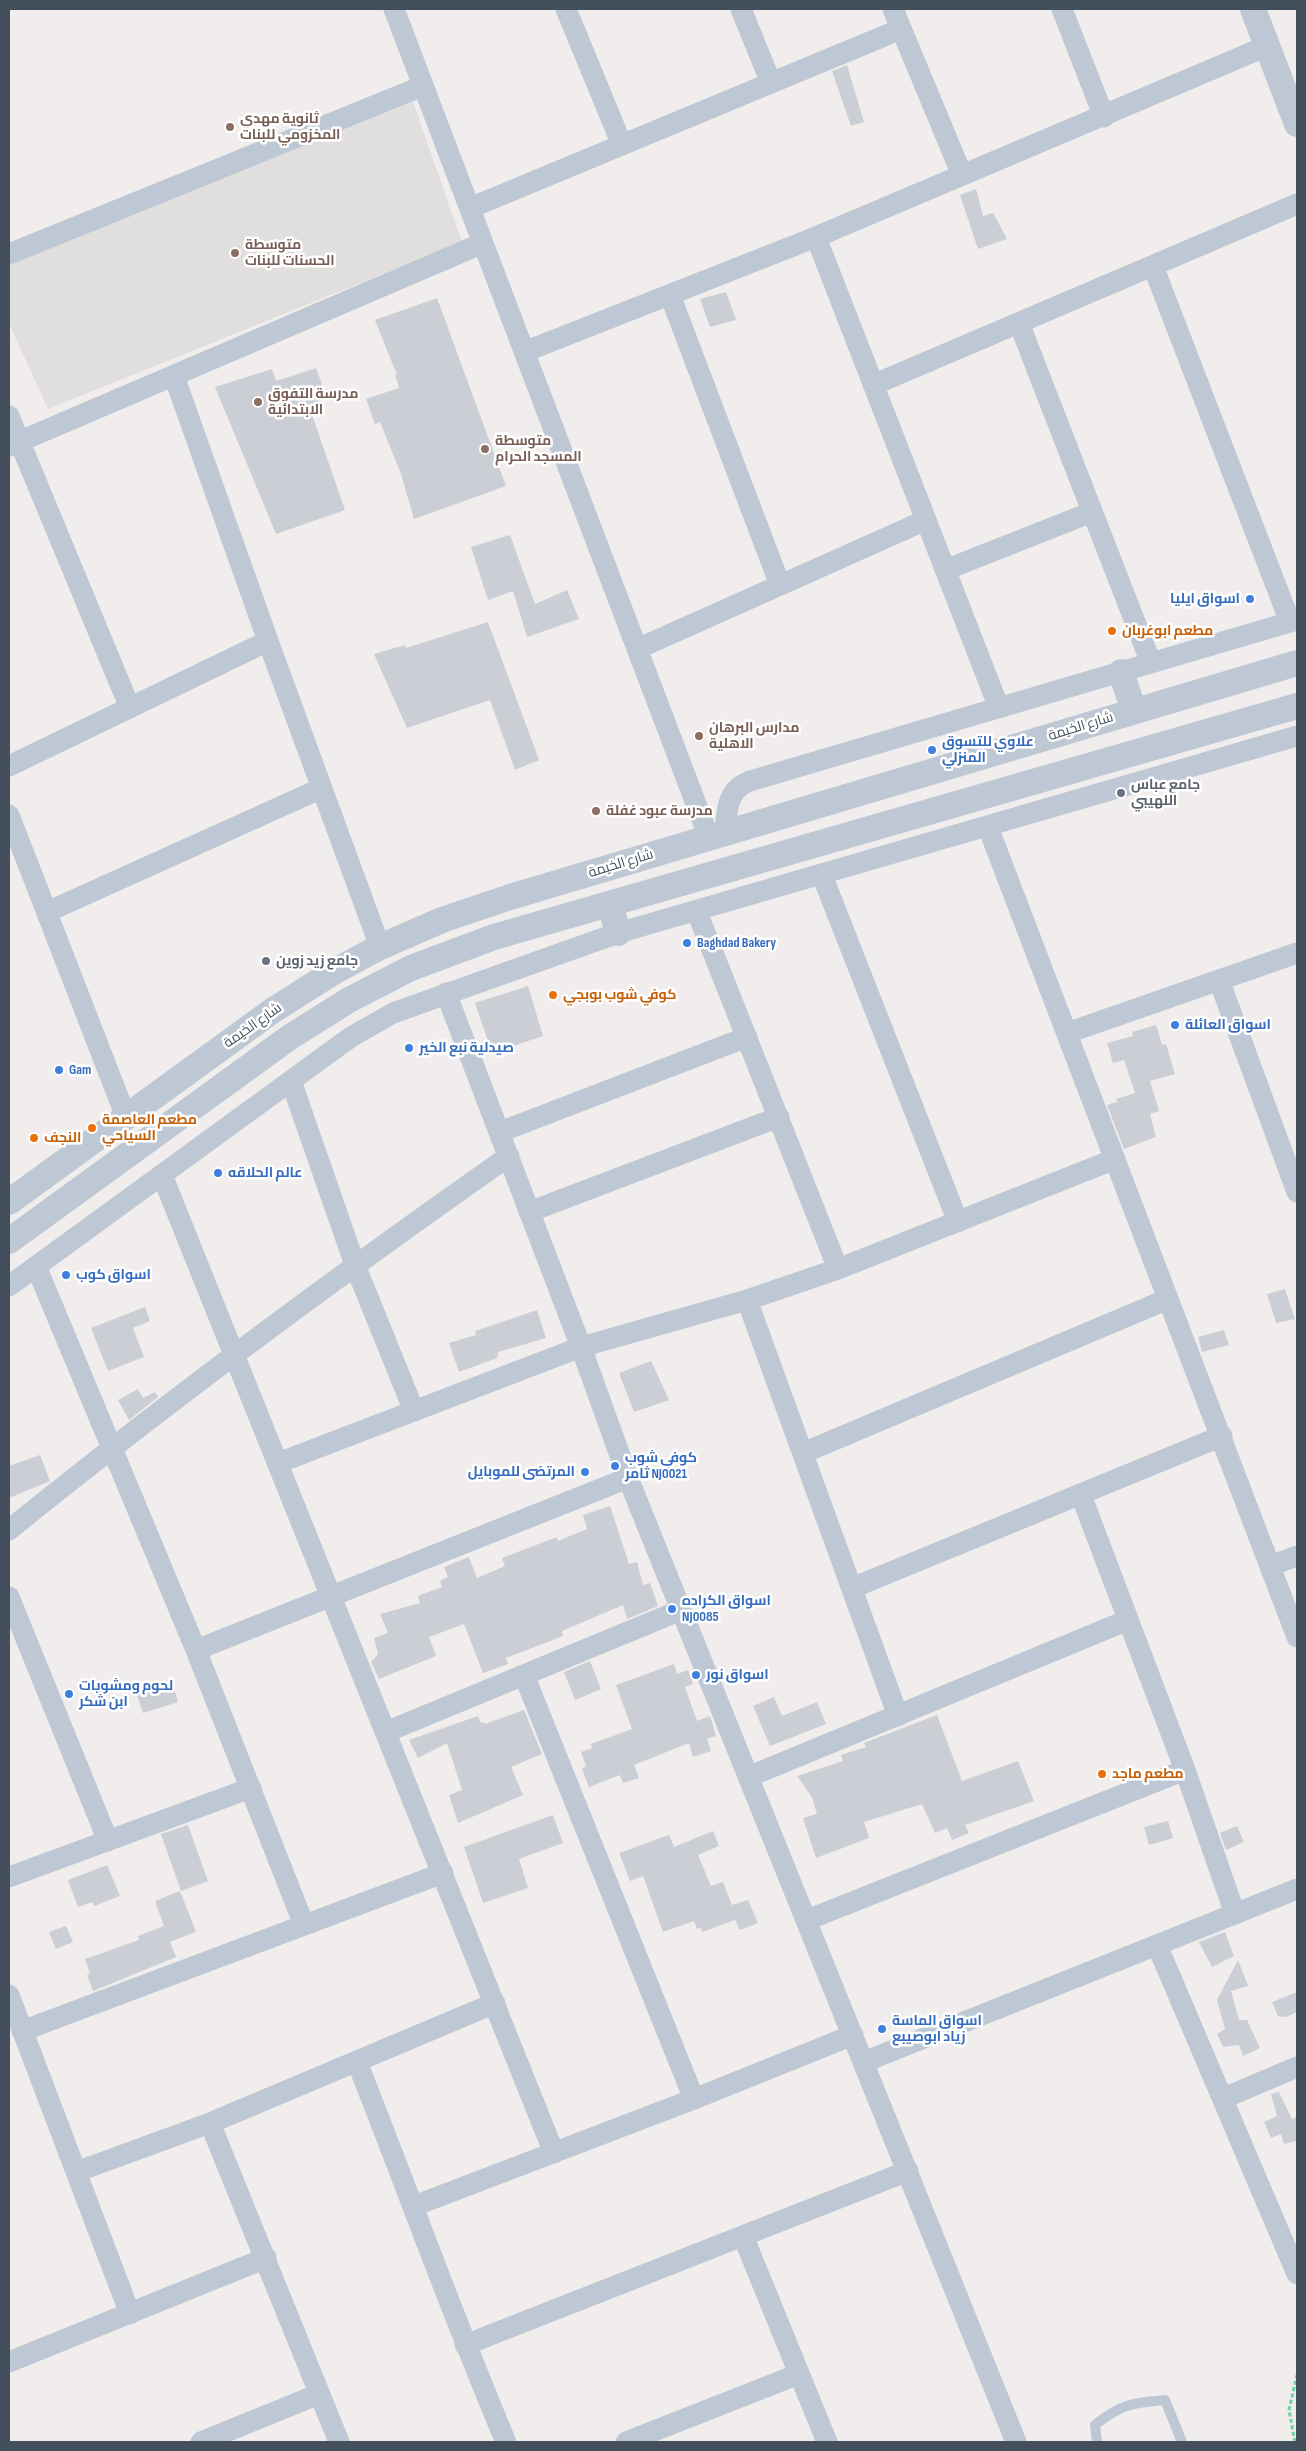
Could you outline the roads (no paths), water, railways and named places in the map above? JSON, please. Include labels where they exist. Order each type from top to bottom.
[{"type":"street","points":[[394,9],[638,649],[717,835]]},
{"type":"street","points":[[566,9],[622,145]]},
{"type":"street","points":[[741,9],[771,83]]},
{"type":"street","points":[[893,9],[962,176]]},
{"type":"street","points":[[1062,9],[1104,117]]},
{"type":"street","points":[[1253,9],[1297,124]]},
{"type":"street","points":[[470,208],[900,29]]},
{"type":"street","points":[[524,352],[816,237],[1104,117],[1268,46]]},
{"type":"street","points":[[9,254],[423,86]]},
{"type":"street","points":[[873,385],[1297,204]]},
{"type":"street","points":[[816,237],[999,708]]},
{"type":"street","points":[[14,444],[483,243]]},
{"type":"street","points":[[717,835],[730,797],[742,784],[1294,620],[1153,266]]},
{"type":"street","points":[[670,295],[780,586]]},
{"type":"street","points":[[1019,323],[1151,663]]},
{"type":"street","points":[[174,376],[268,641],[380,947]]},
{"type":"street","points":[[9,416],[14,444],[130,708]]},
{"type":"street","points":[[945,570],[1092,512]]},
{"type":"street","points":[[638,649],[926,520]]},
{"type":"street","points":[[9,766],[268,641]]},
{"type":"street","name":"شارع الخيمة","points":[[9,1202],[272,1011],[335,971],[380,947],[442,920],[493,902],[1297,663]]},
{"type":"street","points":[[1121,672],[1134,711]]},
{"type":"street","points":[[9,1241],[290,1037],[349,1000],[412,968],[494,937],[1297,706]]},
{"type":"street","points":[[9,1286],[352,1037],[393,1013],[618,933],[698,912],[1297,736]]},
{"type":"street","points":[[920,775],[911,783],[910,795],[920,803],[938,809]]},
{"type":"street","points":[[47,912],[322,788]]},
{"type":"street","points":[[9,815],[126,1117]]},
{"type":"street","points":[[777,856],[793,842],[798,832],[795,820],[785,815]]},
{"type":"street","points":[[988,827],[1222,1436],[1297,1637]]},
{"type":"street","points":[[822,875],[958,1222]]},
{"type":"street","points":[[610,904],[618,933]]},
{"type":"street","points":[[698,912],[838,1269]]},
{"type":"street","points":[[1067,1033],[1297,952]]},
{"type":"street","points":[[1220,980],[1291,1156],[1297,1192]]},
{"type":"street","points":[[446,993],[581,1347],[628,1478],[1016,2442]]},
{"type":"street","points":[[500,1132],[747,1037]]},
{"type":"street","points":[[291,1081],[355,1265],[414,1411]]},
{"type":"street","points":[[530,1212],[779,1117]]},
{"type":"street","points":[[9,1530],[111,1447],[235,1354],[355,1265],[509,1156]]},
{"type":"street","points":[[278,1463],[581,1347],[747,1300],[838,1269],[1115,1159]]},
{"type":"street","points":[[162,1175],[554,2153]]},
{"type":"street","points":[[36,1266],[196,1650],[304,1925]]},
{"type":"street","points":[[803,1453],[1168,1299]]},
{"type":"street","points":[[747,1300],[898,1716]]},
{"type":"street","points":[[852,1588],[1222,1436]]},
{"type":"street","points":[[196,1650],[628,1478]]},
{"type":"street","points":[[1081,1495],[1185,1770],[1235,1914]]},
{"type":"street","points":[[1270,1566],[1297,1556]]},
{"type":"street","points":[[9,1597],[108,1841]]},
{"type":"street","points":[[386,1732],[681,1610]]},
{"type":"street","points":[[748,1777],[1128,1620]]},
{"type":"street","points":[[524,1675],[694,2099]]},
{"type":"street","points":[[807,1920],[1185,1770]]},
{"type":"street","points":[[9,1877],[251,1788]]},
{"type":"street","points":[[22,2031],[443,1873]]},
{"type":"street","points":[[864,2062],[1297,1889]]},
{"type":"street","points":[[1158,1945],[1297,2274]]},
{"type":"street","points":[[9,1994],[130,2314]]},
{"type":"street","points":[[76,2172],[210,2123],[495,2003]]},
{"type":"street","points":[[414,2206],[694,2099],[853,2035]]},
{"type":"street","points":[[356,2062],[414,2206],[465,2345],[506,2442]]},
{"type":"street","points":[[1224,2098],[1297,2067]]},
{"type":"street","points":[[210,2123],[339,2442]]},
{"type":"street","points":[[465,2345],[908,2171]]},
{"type":"street","points":[[743,2236],[827,2442]]},
{"type":"street","points":[[9,2362],[266,2258]]},
{"type":"street","points":[[626,2442],[799,2374]]},
{"type":"street","points":[[201,2442],[320,2394]]},
{"type":"lane","points":[[1097,2442],[1095,2425],[1114,2410],[1138,2403],[1165,2400],[1182,2442]]},
{"type":"place","name":"ثانوية مهدي المخزومي للبنات","points":[[230,127]]},
{"type":"place","name":"متوسطة الحسنات للبنات","points":[[235,253]]},
{"type":"place","name":"مدرسة التفوق الابتدائية","points":[[258,402]]},
{"type":"place","name":"متوسطة المسجد الحرام","points":[[485,449]]},
{"type":"place","name":"اسواق ايليا","points":[[1250,599]]},
{"type":"place","name":"مطعم ابوغربان","points":[[1112,631]]},
{"type":"place","name":"مدارس البرهان الاهلية","points":[[699,736]]},
{"type":"place","name":"علاوي للتسوق المنزلي","points":[[932,750]]},
{"type":"place","name":"جامع عباس اللهيبي","points":[[1121,793]]},
{"type":"place","name":"مدرسة عبود غفلة","points":[[596,811]]},
{"type":"place","name":"Baghdad Bakery","points":[[687,943]]},
{"type":"place","name":"جامع زيد زوين","points":[[266,961]]},
{"type":"place","name":"كوفي شوب بوبجي","points":[[553,995]]},
{"type":"place","name":"اسواق العائلة","points":[[1175,1025]]},
{"type":"place","name":"صيدلية نبع الخير","points":[[409,1048]]},
{"type":"place","name":"Gam","points":[[59,1070]]},
{"type":"place","name":"مطعم العاصمة السياحي","points":[[92,1128]]},
{"type":"place","name":"النجف","points":[[34,1138]]},
{"type":"place","name":"عالم الحلاقه","points":[[218,1173]]},
{"type":"place","name":"اسواق كوب","points":[[66,1275]]},
{"type":"place","name":"كوفي شوب ثامر NJ0021","points":[[615,1466]]},
{"type":"place","name":"المرتضى للموبايل","points":[[585,1472]]},
{"type":"place","name":"اسواق الكراده NJ0085","points":[[672,1609]]},
{"type":"place","name":"اسواق نور","points":[[696,1675]]},
{"type":"place","name":"لحوم ومشويات ابن شكر","points":[[69,1694]]},
{"type":"place","name":"مطعم ماجد","points":[[1102,1774]]},
{"type":"place","name":"اسواق الماسة زياد ابوصيبع","points":[[882,2029]]}]
